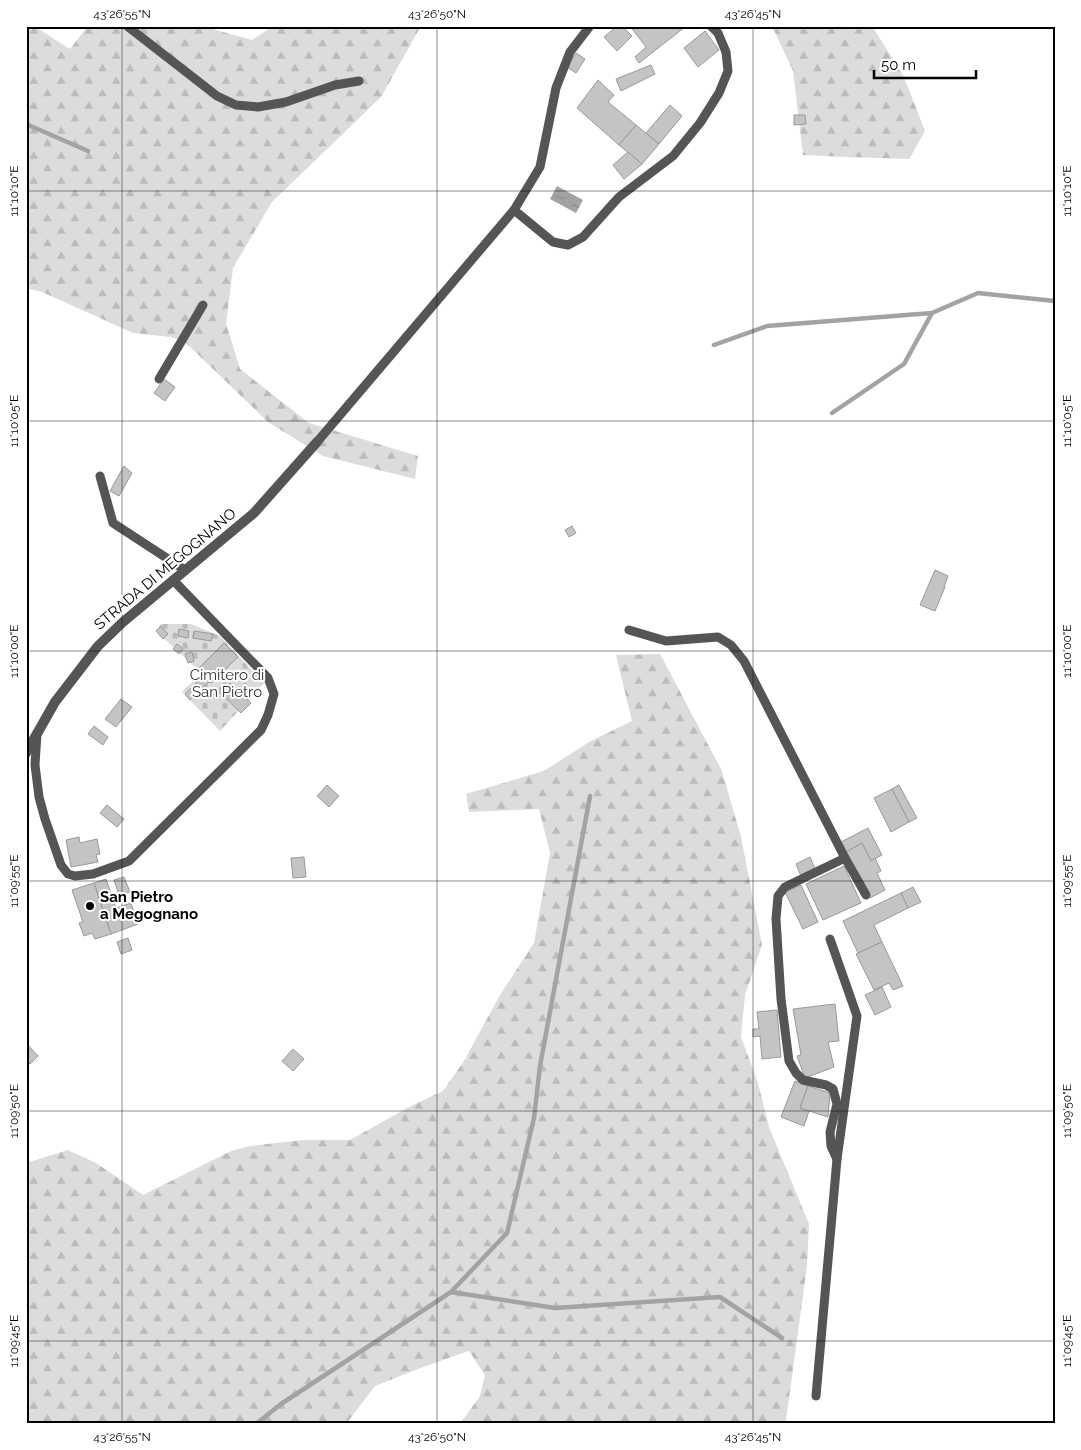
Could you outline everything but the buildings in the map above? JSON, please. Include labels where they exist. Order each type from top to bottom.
[{"type":"street","name":"STRADA DI MEGOGNANO","points":[[26,753],[55,702],[98,646],[123,622],[254,514],[317,442]]},
{"type":"lane","points":[[127,26],[217,96],[236,105],[258,107],[277,104],[335,85],[359,81]]},
{"type":"lane","points":[[317,442],[514,210],[540,167],[556,88],[570,52],[590,26]]},
{"type":"lane","points":[[514,210],[552,242],[568,244],[583,237],[619,196],[673,156],[700,123],[719,93],[728,70],[726,52],[718,33],[711,26]]},
{"type":"lane","points":[[159,379],[203,305]]},
{"type":"lane","points":[[100,476],[112,523],[185,570]]},
{"type":"lane","points":[[37,733],[35,765],[39,797],[61,865],[68,874],[75,876],[93,874],[129,861],[261,730],[268,716],[274,694],[268,678],[173,580]]},
{"type":"lane","points":[[629,630],[666,641],[718,637],[731,645],[744,661],[845,858],[866,895]]},
{"type":"lane","points":[[837,1159],[831,1146],[830,1132],[837,1104],[833,1088],[803,1080],[789,1061],[781,999],[776,919],[778,896],[785,888],[845,858]]},
{"type":"lane","points":[[816,1396],[837,1159],[857,1016],[830,939]]},
{"type":"green space","points":[[26,26],[34,26],[70,49],[88,26],[202,26],[252,40],[273,26],[421,26],[381,97],[272,202],[233,268],[226,324],[240,369],[309,423],[418,456],[415,479],[323,456],[268,422],[185,342],[171,337],[133,333],[42,292],[26,288]]},
{"type":"green space","points":[[772,26],[872,26],[904,77],[925,131],[909,159],[803,155],[793,71]]},
{"type":"green space","name":"Cimitero di San Pietro","points":[[160,624],[191,624],[220,636],[264,683],[220,731],[182,692],[201,673],[157,632]]},
{"type":"green space","points":[[660,654],[722,771],[741,837],[762,945],[745,995],[741,1037],[758,1083],[769,1127],[809,1224],[807,1266],[784,1424],[460,1424],[480,1396],[485,1375],[469,1351],[375,1386],[346,1424],[26,1424],[26,1163],[68,1150],[96,1163],[143,1195],[231,1151],[250,1146],[303,1140],[350,1140],[409,1107],[443,1091],[464,1061],[500,995],[534,943],[550,853],[539,809],[469,812],[466,794],[544,771],[589,742],[632,721],[616,655]]},
{"type":"water","points":[[557,186],[583,200],[576,213],[550,199]]},
{"type":"waterway","points":[[26,124],[88,151]]},
{"type":"waterway","points":[[714,345],[767,326],[932,313],[978,293],[1055,301]]},
{"type":"waterway","points":[[832,413],[904,364],[932,313]]},
{"type":"waterway","points":[[256,1424],[281,1404],[451,1292],[507,1233],[534,1118],[540,1066],[590,796]]},
{"type":"waterway","points":[[451,1292],[555,1308],[720,1297],[782,1338]]},
{"type":"place","name":"San Pietro a Megognano","points":[[90,906]]}]
